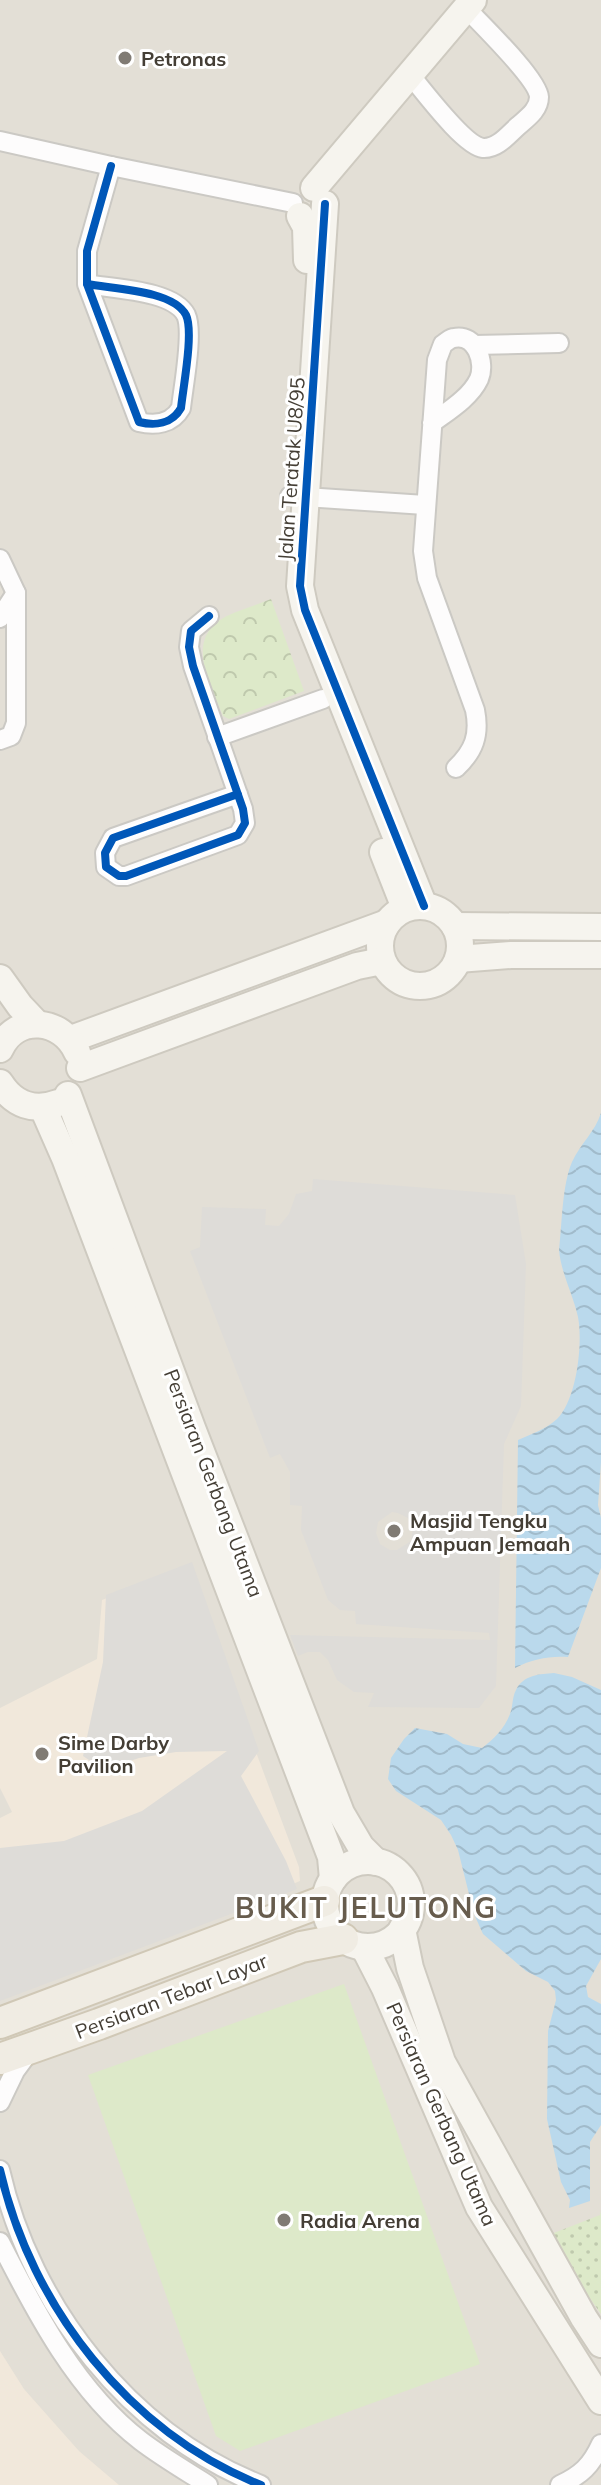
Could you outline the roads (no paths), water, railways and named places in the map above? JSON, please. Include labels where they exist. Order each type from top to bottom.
[{"type":"main road","points":[[308,203],[469,4]]},
{"type":"main road","name":"Jalan Teratak U8/95","points":[[308,203],[298,496],[299,574],[305,610],[405,912]]},
{"type":"main road","name":"Jalan Teratak U8/95","points":[[298,496],[284,575],[287,605],[405,912]]},
{"type":"main road","points":[[71,1039],[405,912],[436,909],[455,926],[460,948],[458,959],[452,972],[441,981],[428,986],[401,982],[382,961],[379,948],[381,935],[405,912]]},
{"type":"main road","points":[[455,926],[592,927]]},
{"type":"main road","points":[[458,959],[500,955],[590,954]]},
{"type":"main road","points":[[80,1068],[357,966],[382,961]]},
{"type":"main road","points":[[0,978],[37,1024]]},
{"type":"main road","points":[[0,1083],[17,1102],[43,1108],[57,1104],[68,1095],[80,1068],[71,1039],[50,1025],[24,1026],[1,1042]]},
{"type":"main road","name":"Persiaran Gerbang Utama","points":[[68,1095],[203,1458],[341,1813],[361,1847],[376,1862],[399,1875],[406,1886],[410,1912],[402,1929],[410,1968],[442,2062],[601,2344]]},
{"type":"main road","name":"Persiaran Gerbang Utama","points":[[43,1108],[65,1158],[331,1857],[327,1917],[333,1929],[354,1943],[385,1988],[479,2207],[601,2401]]},
{"type":"main road","points":[[329,1890],[352,1864],[376,1862]]},
{"type":"main road","name":"Persiaran Tebar Layar","points":[[0,2023],[329,1890]]},
{"type":"main road","points":[[354,1943],[380,1945],[390,1941],[402,1929]]},
{"type":"main road","name":"Persiaran Tebar Layar","points":[[0,2059],[301,1947],[354,1943]]},
{"type":"street","points":[[410,75],[465,138],[479,147],[500,143],[535,111],[539,97],[531,79],[469,4]]},
{"type":"street","points":[[0,141],[111,166],[308,203]]},
{"type":"street","points":[[87,284],[161,296],[177,303],[187,316],[189,331],[181,408],[177,415],[153,425],[139,422],[87,284],[87,251],[111,166]]},
{"type":"street","points":[[432,423],[466,397],[480,376],[481,360],[474,345],[465,339],[454,338],[440,348],[432,423],[425,505],[423,551],[427,578],[478,722],[476,741],[470,756],[456,768]]},
{"type":"street","points":[[474,345],[559,343]]},
{"type":"street","points":[[298,496],[425,505]]},
{"type":"street","points":[[0,559],[16,593],[16,723],[11,736],[0,740]]},
{"type":"street","points":[[0,618],[16,593]]},
{"type":"street","points":[[209,616],[191,631],[189,647],[238,794],[245,823],[238,835],[126,876],[119,876],[106,867],[105,853],[113,838],[238,794]]},
{"type":"street","points":[[217,737],[323,699]]},
{"type":"street","points":[[0,2102],[30,2049]]},
{"type":"street","points":[[0,2170],[18,2232],[44,2284],[66,2323],[101,2371],[138,2408],[182,2442],[231,2473],[261,2485]]},
{"type":"street","points":[[0,2242],[42,2323],[90,2391],[139,2440],[208,2485]]},
{"type":"street","points":[[560,2485],[580,2475],[596,2456],[601,2444]]},
{"type":"water","points":[[601,1113],[601,1462],[598,1505],[601,1568],[568,1657],[541,1659],[515,1668],[518,1440],[557,1419],[574,1385],[579,1328],[559,1250],[563,1205],[572,1162]]},
{"type":"water","points":[[554,1673],[601,1690],[601,1959],[586,1986],[588,1997],[601,2004],[601,2125],[590,2142],[590,2201],[569,2208],[570,2200],[561,2182],[547,2119],[548,2031],[556,2000],[555,1991],[548,1982],[526,1971],[483,1934],[474,1914],[458,1850],[451,1835],[441,1820],[396,1791],[388,1779],[391,1758],[415,1728],[447,1734],[463,1744],[482,1748],[505,1724],[519,1685],[532,1676]]},
{"type":"place","name":"Petronas","points":[[125,58]]},
{"type":"place","name":"Masjid Tengku Ampuan Jemaah","points":[[394,1531]]},
{"type":"place","name":"Sime Darby Pavilion","points":[[42,1754]]},
{"type":"place","name":"Radia Arena","points":[[284,2220]]},
{"type":"district","name":"BUKIT JELUTONG","points":[[366,1907]]}]
